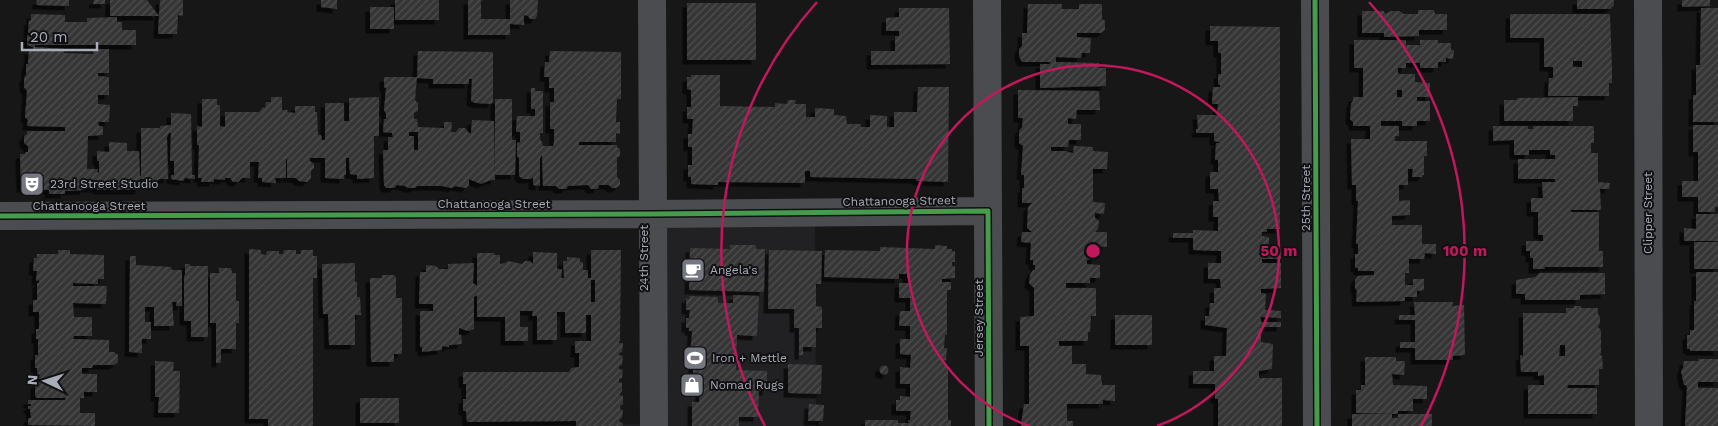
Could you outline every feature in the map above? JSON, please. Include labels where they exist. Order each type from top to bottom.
[{"type":"street","name":"24th Street","points":[[652,0],[654,426]]},
{"type":"street","name":"Jersey Street","points":[[987,0],[990,426]]},
{"type":"street","name":"25th Street","points":[[1314,0],[1318,426]]},
{"type":"street","name":"Clipper Street","points":[[1648,0],[1649,426]]},
{"type":"street","name":"Chattanooga Street","points":[[0,216],[988,211]]},
{"type":"shaded area","points":[[815,218],[816,426],[504,426],[662,424],[660,219]]},
{"type":"building","points":[[37,0],[69,0],[69,6],[36,5]]},
{"type":"building","points":[[94,0],[105,0],[105,4],[93,4]]},
{"type":"building","points":[[110,0],[147,0],[159,16],[110,16]]},
{"type":"building","points":[[160,0],[183,0],[183,16],[178,15],[177,34],[158,34]]},
{"type":"building","points":[[321,0],[337,0],[337,9],[321,7]]},
{"type":"building","points":[[395,0],[439,0],[439,20],[395,20]]},
{"type":"building","points":[[468,0],[483,0],[481,1],[481,19],[510,19],[510,0],[538,0],[537,16],[535,19],[530,19],[524,15],[524,25],[510,24],[510,35],[468,35]]},
{"type":"building","points":[[1577,0],[1614,0],[1614,5],[1610,9],[1577,9]]},
{"type":"building","points":[[1682,0],[1710,0],[1710,6],[1682,7]]},
{"type":"building","points":[[687,3],[756,3],[756,60],[687,60]]},
{"type":"building","points":[[1028,4],[1062,4],[1062,9],[1079,9],[1079,4],[1102,4],[1102,19],[1105,21],[1105,30],[1101,33],[1077,33],[1077,37],[1091,38],[1090,53],[1082,53],[1081,58],[1056,57],[1056,62],[1099,63],[1099,68],[1106,68],[1106,86],[1040,88],[1040,64],[1050,64],[1050,62],[1022,62],[1019,56],[1019,49],[1022,46],[1022,33],[1027,33]]},
{"type":"building","points":[[370,7],[394,7],[394,29],[370,29]]},
{"type":"building","points":[[899,8],[949,8],[950,64],[871,65],[871,51],[895,51],[895,36],[899,36],[899,31],[886,31],[886,18],[899,17]]},
{"type":"building","points":[[1701,8],[1718,8],[1718,122],[1693,122],[1693,95],[1696,95],[1696,65],[1700,65]]},
{"type":"building","points":[[1418,10],[1434,10],[1435,14],[1447,14],[1447,30],[1419,30],[1419,36],[1384,37],[1384,33],[1362,33],[1362,11],[1384,11],[1385,14],[1391,11],[1399,11],[1404,14],[1418,14]]},
{"type":"building","points":[[31,14],[65,15],[65,22],[87,22],[87,18],[117,17],[117,22],[122,22],[122,30],[136,30],[136,45],[35,45],[35,47],[65,49],[64,53],[93,54],[94,49],[109,49],[109,73],[98,73],[98,76],[109,77],[109,95],[98,95],[98,104],[110,105],[109,122],[98,122],[99,126],[103,126],[103,135],[88,136],[87,169],[98,169],[97,172],[99,173],[97,151],[109,152],[109,142],[127,143],[127,151],[139,151],[141,176],[141,128],[160,128],[160,126],[171,125],[171,113],[191,114],[192,175],[195,175],[195,179],[185,178],[183,181],[171,179],[171,175],[174,175],[174,161],[170,161],[171,133],[169,133],[167,137],[168,179],[159,179],[156,182],[150,183],[147,179],[140,179],[140,190],[97,190],[97,188],[85,188],[85,190],[65,191],[65,194],[49,194],[49,190],[25,190],[25,188],[21,188],[20,154],[28,152],[28,146],[24,143],[24,136],[27,134],[27,131],[65,131],[65,127],[27,126],[28,120],[25,117],[27,91],[24,87],[24,78],[29,50],[33,50],[33,47],[27,45],[27,35],[30,35],[28,33]]},
{"type":"building","points":[[1510,14],[1610,14],[1612,83],[1609,83],[1609,96],[1548,96],[1549,78],[1553,78],[1553,67],[1544,67],[1544,38],[1510,38]],"holes":[[[1573,61],[1582,61],[1582,67],[1573,67]]]},
{"type":"building","points":[[1210,26],[1280,27],[1280,229],[1267,229],[1267,232],[1262,232],[1262,236],[1269,237],[1269,252],[1281,252],[1281,259],[1262,259],[1262,263],[1281,263],[1281,288],[1261,289],[1261,293],[1266,294],[1265,310],[1281,311],[1281,318],[1261,317],[1261,322],[1281,322],[1281,327],[1261,327],[1261,342],[1273,344],[1272,369],[1259,371],[1259,378],[1282,378],[1282,426],[1218,426],[1218,399],[1215,399],[1215,384],[1193,384],[1193,371],[1214,371],[1214,356],[1226,356],[1227,328],[1205,325],[1205,316],[1209,316],[1210,303],[1214,303],[1214,288],[1221,288],[1220,279],[1208,279],[1208,263],[1221,263],[1221,251],[1193,250],[1193,238],[1173,238],[1173,233],[1193,233],[1193,230],[1218,231],[1218,217],[1213,217],[1213,201],[1219,201],[1218,189],[1210,189],[1210,172],[1218,172],[1218,160],[1215,160],[1216,143],[1219,142],[1214,141],[1214,133],[1196,133],[1196,129],[1198,129],[1197,115],[1217,115],[1218,104],[1212,104],[1213,87],[1220,87],[1218,84],[1218,74],[1221,74],[1221,53],[1218,53],[1218,41],[1210,41]]},
{"type":"building","points":[[1354,40],[1406,40],[1406,45],[1420,45],[1420,40],[1438,40],[1438,43],[1451,43],[1451,50],[1454,50],[1453,59],[1446,58],[1446,62],[1438,62],[1438,68],[1420,68],[1420,63],[1406,63],[1406,68],[1398,68],[1398,74],[1415,74],[1415,82],[1430,83],[1430,97],[1417,97],[1417,101],[1430,101],[1430,121],[1417,121],[1417,126],[1402,126],[1402,121],[1381,121],[1381,126],[1399,126],[1399,136],[1395,136],[1395,141],[1427,141],[1427,156],[1424,156],[1424,175],[1422,177],[1412,177],[1413,169],[1408,169],[1408,185],[1399,185],[1399,201],[1410,200],[1410,215],[1392,216],[1392,225],[1422,225],[1422,244],[1436,244],[1436,254],[1425,253],[1424,259],[1409,259],[1409,273],[1405,273],[1405,285],[1413,285],[1413,279],[1424,279],[1424,290],[1417,291],[1417,297],[1405,297],[1405,301],[1357,302],[1356,300],[1355,280],[1358,276],[1374,275],[1374,271],[1358,271],[1358,268],[1355,268],[1355,254],[1358,254],[1358,244],[1356,244],[1358,201],[1356,201],[1356,185],[1352,185],[1351,139],[1370,139],[1370,126],[1353,126],[1353,122],[1350,119],[1353,97],[1363,97],[1363,68],[1354,68]],"holes":[[[1397,90],[1402,90],[1402,97],[1397,97]]]},
{"type":"building","points":[[418,51],[493,52],[493,102],[491,104],[471,101],[472,79],[469,79],[469,84],[433,84],[433,79],[417,78]]},
{"type":"building","points":[[550,51],[621,52],[621,99],[617,99],[616,122],[620,122],[620,134],[616,133],[616,142],[579,142],[579,145],[617,145],[620,149],[620,156],[617,158],[617,177],[620,180],[620,185],[616,188],[612,188],[609,185],[599,185],[598,189],[591,189],[588,185],[568,186],[566,189],[559,189],[556,186],[543,186],[542,155],[540,158],[540,186],[533,185],[533,177],[531,179],[523,179],[519,176],[517,143],[520,142],[520,132],[516,132],[517,116],[535,116],[535,109],[531,109],[531,88],[535,88],[535,91],[543,91],[543,133],[540,133],[540,139],[543,146],[553,146],[554,142],[554,129],[550,129],[550,102],[554,102],[554,88],[549,88],[549,77],[544,77],[545,62],[549,62]]},
{"type":"building","points":[[691,75],[720,75],[720,106],[775,107],[775,103],[787,104],[788,100],[796,100],[795,104],[806,104],[806,117],[815,117],[815,108],[834,109],[834,115],[846,116],[847,124],[861,124],[861,127],[870,127],[870,115],[887,116],[887,127],[894,127],[894,112],[917,112],[918,87],[949,87],[948,182],[916,181],[917,179],[810,177],[810,171],[805,171],[805,183],[718,182],[718,185],[691,184],[691,177],[688,177],[688,165],[692,165],[692,147],[688,147],[688,134],[692,134],[693,119],[687,119],[687,107],[691,107],[691,90],[687,89],[687,77],[691,77]]},
{"type":"building","points":[[384,77],[417,77],[415,100],[418,103],[418,111],[414,113],[414,119],[417,119],[418,127],[444,128],[444,122],[452,122],[451,132],[456,132],[459,128],[465,128],[471,133],[472,120],[494,121],[495,180],[481,184],[469,179],[469,185],[466,188],[455,186],[452,188],[417,186],[415,188],[408,188],[397,185],[394,188],[386,188],[384,185],[383,150],[388,150],[388,137],[393,137],[392,133],[383,132],[384,119],[386,119],[384,110],[386,88],[384,87]],"holes":[[[409,132],[418,132],[418,150],[414,150],[414,136],[409,136]]]},
{"type":"building","points":[[1018,90],[1099,91],[1100,110],[1077,110],[1076,119],[1068,118],[1068,124],[1081,124],[1081,140],[1069,140],[1068,147],[1051,147],[1051,151],[1073,153],[1074,146],[1093,147],[1093,151],[1108,152],[1107,169],[1093,169],[1093,202],[1105,203],[1104,214],[1095,213],[1095,218],[1099,221],[1098,229],[1095,232],[1107,232],[1107,247],[1096,246],[1096,260],[1087,260],[1087,264],[1100,265],[1100,278],[1090,278],[1090,283],[1066,283],[1066,288],[1096,288],[1096,316],[1091,316],[1088,341],[1059,341],[1059,346],[1072,346],[1072,364],[1086,364],[1086,374],[1101,375],[1102,385],[1115,385],[1115,401],[1103,400],[1103,404],[1067,404],[1067,421],[1073,421],[1073,426],[1021,425],[1024,404],[1029,404],[1029,346],[1020,346],[1020,317],[1034,316],[1034,288],[1029,283],[1030,275],[1035,270],[1035,265],[1033,265],[1033,260],[1030,260],[1031,243],[1021,242],[1022,232],[1032,232],[1027,228],[1028,207],[1032,203],[1022,203],[1022,188],[1024,188],[1024,175],[1021,175],[1023,146],[1019,143],[1019,131],[1022,127],[1023,118],[1018,118]]},
{"type":"building","points":[[271,97],[282,97],[282,110],[288,110],[287,112],[295,113],[295,106],[315,106],[318,135],[321,135],[322,140],[325,140],[325,103],[344,103],[344,121],[349,121],[349,98],[379,97],[379,136],[374,136],[374,178],[357,179],[357,175],[350,174],[349,158],[346,158],[346,175],[344,175],[344,179],[325,178],[325,158],[310,158],[314,168],[311,171],[311,178],[307,182],[299,181],[296,178],[287,178],[286,159],[286,178],[275,178],[276,183],[262,182],[262,178],[258,178],[259,162],[250,162],[250,178],[242,178],[238,182],[225,178],[225,180],[214,179],[214,182],[201,182],[202,178],[198,178],[199,145],[197,145],[197,126],[202,127],[202,99],[217,99],[217,105],[220,105],[220,126],[225,127],[225,112],[259,112],[263,107],[265,108],[266,102],[271,102]]},
{"type":"building","points":[[1578,97],[1578,106],[1573,106],[1573,121],[1504,121],[1504,100]]},
{"type":"building","points":[[495,99],[512,99],[512,140],[516,140],[515,175],[495,175]]},
{"type":"building","points":[[1693,125],[1718,125],[1718,207],[1715,207],[1715,212],[1698,212],[1698,197],[1682,197],[1682,181],[1698,181],[1698,152],[1693,152]]},
{"type":"building","points":[[1493,126],[1528,126],[1528,129],[1533,129],[1533,126],[1594,126],[1594,143],[1591,143],[1591,153],[1598,153],[1598,182],[1610,183],[1609,189],[1600,189],[1601,210],[1571,210],[1571,212],[1599,212],[1599,251],[1603,251],[1603,267],[1544,267],[1545,269],[1533,269],[1533,258],[1530,258],[1530,251],[1526,251],[1526,241],[1543,241],[1543,235],[1538,235],[1538,212],[1531,212],[1531,198],[1543,198],[1542,182],[1555,182],[1555,179],[1518,179],[1518,159],[1555,159],[1555,155],[1550,155],[1550,150],[1529,150],[1529,155],[1514,155],[1514,140],[1493,141]]},
{"type":"building","points":[[1696,214],[1718,214],[1718,241],[1684,241],[1684,228],[1696,229]]},
{"type":"building","points":[[1694,242],[1718,242],[1718,269],[1694,269]]},
{"type":"building","points":[[730,245],[756,245],[756,249],[765,249],[764,292],[689,290],[690,248],[730,249]]},
{"type":"building","points":[[935,245],[947,246],[947,249],[955,251],[955,262],[952,262],[952,266],[955,266],[955,278],[942,279],[942,282],[951,282],[951,290],[947,290],[947,335],[945,335],[944,348],[947,348],[944,365],[948,367],[948,420],[951,420],[951,426],[865,426],[865,420],[898,420],[898,423],[909,423],[908,420],[910,420],[911,411],[896,411],[896,400],[900,400],[900,396],[910,397],[910,384],[900,384],[900,367],[910,368],[911,355],[900,354],[900,339],[910,339],[910,326],[899,326],[900,311],[910,311],[910,298],[899,298],[899,283],[910,283],[910,278],[907,278],[907,274],[899,274],[899,279],[824,277],[825,250],[880,251],[880,247],[935,249]]},
{"type":"building","points":[[249,249],[261,250],[261,254],[266,255],[267,251],[279,251],[279,254],[283,254],[284,250],[296,250],[296,254],[301,254],[301,250],[313,250],[313,256],[317,256],[317,278],[313,278],[313,426],[268,426],[268,419],[249,419]]},
{"type":"building","points":[[58,250],[70,250],[70,254],[104,255],[104,279],[98,279],[98,284],[73,283],[73,286],[107,286],[106,304],[73,303],[74,317],[92,317],[92,336],[74,336],[73,339],[109,340],[109,352],[114,352],[118,355],[118,362],[114,365],[93,365],[92,368],[82,368],[82,374],[97,374],[97,392],[84,392],[84,398],[80,398],[80,413],[95,413],[95,426],[28,425],[28,418],[31,418],[28,406],[31,406],[31,404],[28,404],[28,400],[65,400],[66,398],[37,398],[35,396],[35,384],[38,384],[35,355],[38,355],[36,329],[39,329],[39,312],[33,312],[33,300],[37,300],[37,283],[39,283],[39,280],[36,281],[37,271],[33,271],[34,258],[37,258],[37,254],[58,254]]},
{"type":"building","points":[[591,250],[621,250],[619,343],[623,343],[622,352],[619,355],[623,356],[622,365],[619,366],[619,369],[623,370],[622,378],[619,379],[619,382],[622,383],[622,391],[619,395],[623,396],[623,404],[620,406],[620,409],[623,410],[622,418],[619,422],[623,423],[623,426],[576,426],[576,421],[467,422],[466,411],[463,411],[463,399],[466,399],[466,384],[463,384],[463,372],[569,372],[571,368],[579,367],[579,353],[575,353],[575,341],[591,341],[591,315],[586,315],[586,333],[565,333],[565,312],[557,312],[557,340],[537,340],[537,316],[532,316],[533,311],[520,311],[520,327],[528,327],[528,341],[505,341],[505,317],[477,317],[477,295],[474,297],[474,329],[468,331],[459,328],[462,344],[449,345],[449,347],[442,346],[442,350],[422,352],[422,347],[420,347],[420,311],[433,311],[433,304],[419,304],[420,272],[426,272],[426,265],[436,266],[439,269],[448,269],[448,264],[474,263],[473,283],[477,286],[477,253],[495,253],[494,255],[500,255],[500,264],[508,261],[522,264],[525,261],[530,261],[533,264],[533,252],[557,253],[557,269],[562,269],[561,278],[564,278],[563,261],[567,261],[567,257],[580,258],[580,262],[583,262],[583,270],[588,270],[588,278],[591,278]],"holes":[[[591,280],[595,280],[595,302],[591,302]]]},
{"type":"building","points":[[769,250],[822,251],[821,284],[816,284],[816,306],[822,307],[822,328],[816,328],[816,347],[803,347],[803,355],[799,355],[799,328],[794,328],[794,309],[768,309]]},
{"type":"building","points":[[130,256],[136,256],[136,265],[171,267],[172,270],[182,270],[182,306],[176,306],[177,302],[172,302],[174,326],[154,326],[154,307],[145,307],[145,322],[151,322],[151,339],[142,339],[142,353],[129,352]]},
{"type":"building","points":[[355,263],[355,282],[357,282],[357,297],[360,297],[361,315],[355,315],[355,345],[329,345],[328,314],[323,314],[322,264]]},
{"type":"building","points":[[185,264],[190,264],[190,266],[208,266],[208,337],[191,337],[191,321],[184,321]]},
{"type":"building","points":[[219,268],[231,268],[232,273],[236,273],[236,301],[239,301],[239,323],[236,323],[236,349],[221,349],[221,363],[216,363],[216,323],[210,323],[210,273],[219,273]]},
{"type":"building","points":[[1696,272],[1718,272],[1718,351],[1690,351],[1690,349],[1687,349],[1687,335],[1690,335],[1690,330],[1694,330]]},
{"type":"building","points":[[1539,273],[1605,273],[1605,294],[1580,295],[1580,300],[1525,300],[1525,294],[1516,294],[1516,280],[1536,277]]},
{"type":"building","points":[[382,275],[394,275],[396,278],[396,298],[402,298],[402,354],[394,354],[394,362],[371,362],[370,278],[382,278]]},
{"type":"building","points":[[733,295],[759,296],[757,336],[737,335],[736,370],[767,371],[767,391],[759,391],[758,417],[739,417],[739,426],[692,426],[692,402],[699,402],[700,392],[688,392],[689,375],[693,375],[693,364],[689,364],[692,331],[686,328],[686,318],[689,318],[690,310],[686,310],[686,298],[689,299],[689,296],[718,297],[718,303],[733,303]]},
{"type":"building","points":[[1414,302],[1453,302],[1452,306],[1464,305],[1465,355],[1453,356],[1453,360],[1415,360],[1415,348],[1400,348],[1400,342],[1415,342],[1415,320],[1399,320],[1399,315],[1415,315]]},
{"type":"building","points":[[1574,306],[1581,306],[1581,308],[1598,308],[1600,323],[1598,327],[1601,330],[1600,355],[1602,356],[1603,369],[1599,369],[1599,385],[1568,385],[1567,388],[1597,388],[1597,414],[1528,414],[1528,385],[1544,385],[1544,375],[1538,376],[1538,372],[1521,372],[1520,355],[1523,356],[1523,313],[1566,313],[1566,308],[1574,308]],"holes":[[[1560,345],[1565,345],[1565,356],[1559,356]]]},
{"type":"building","points":[[1115,315],[1152,315],[1152,345],[1115,345]]},
{"type":"building","points":[[1365,357],[1396,357],[1396,361],[1405,361],[1404,375],[1392,374],[1393,385],[1427,386],[1427,399],[1413,399],[1413,411],[1398,411],[1398,414],[1356,413],[1356,390],[1361,390],[1361,385],[1365,385]]},
{"type":"building","points":[[1698,359],[1718,359],[1718,382],[1698,382],[1698,388],[1718,388],[1718,426],[1685,426],[1687,388],[1684,385],[1681,371],[1684,361],[1698,361]]},
{"type":"building","points":[[155,361],[174,362],[173,371],[180,371],[179,413],[158,413],[159,397],[155,397]]},
{"type":"building","points":[[788,364],[822,365],[821,394],[788,393]]},
{"type":"building","points":[[884,365],[889,370],[884,375],[879,370]]},
{"type":"building","points":[[360,398],[399,398],[399,423],[360,423]]},
{"type":"building","points":[[809,404],[824,405],[823,421],[808,421]]},
{"type":"building","points":[[1352,414],[1392,414],[1392,418],[1398,418],[1398,414],[1432,414],[1432,426],[1352,426]]},
{"type":"cycle path","points":[[1315,0],[1317,426]]},
{"type":"cycle path","points":[[0,216],[988,211],[989,426]]},
{"type":"place","name":"23rd Street Studio","points":[[32,184]]},
{"type":"place","name":"Angela's","points":[[693,270]]},
{"type":"place","name":"Iron + Mettle","points":[[695,358]]},
{"type":"place","name":"Nomad Rugs","points":[[692,385]]}]
